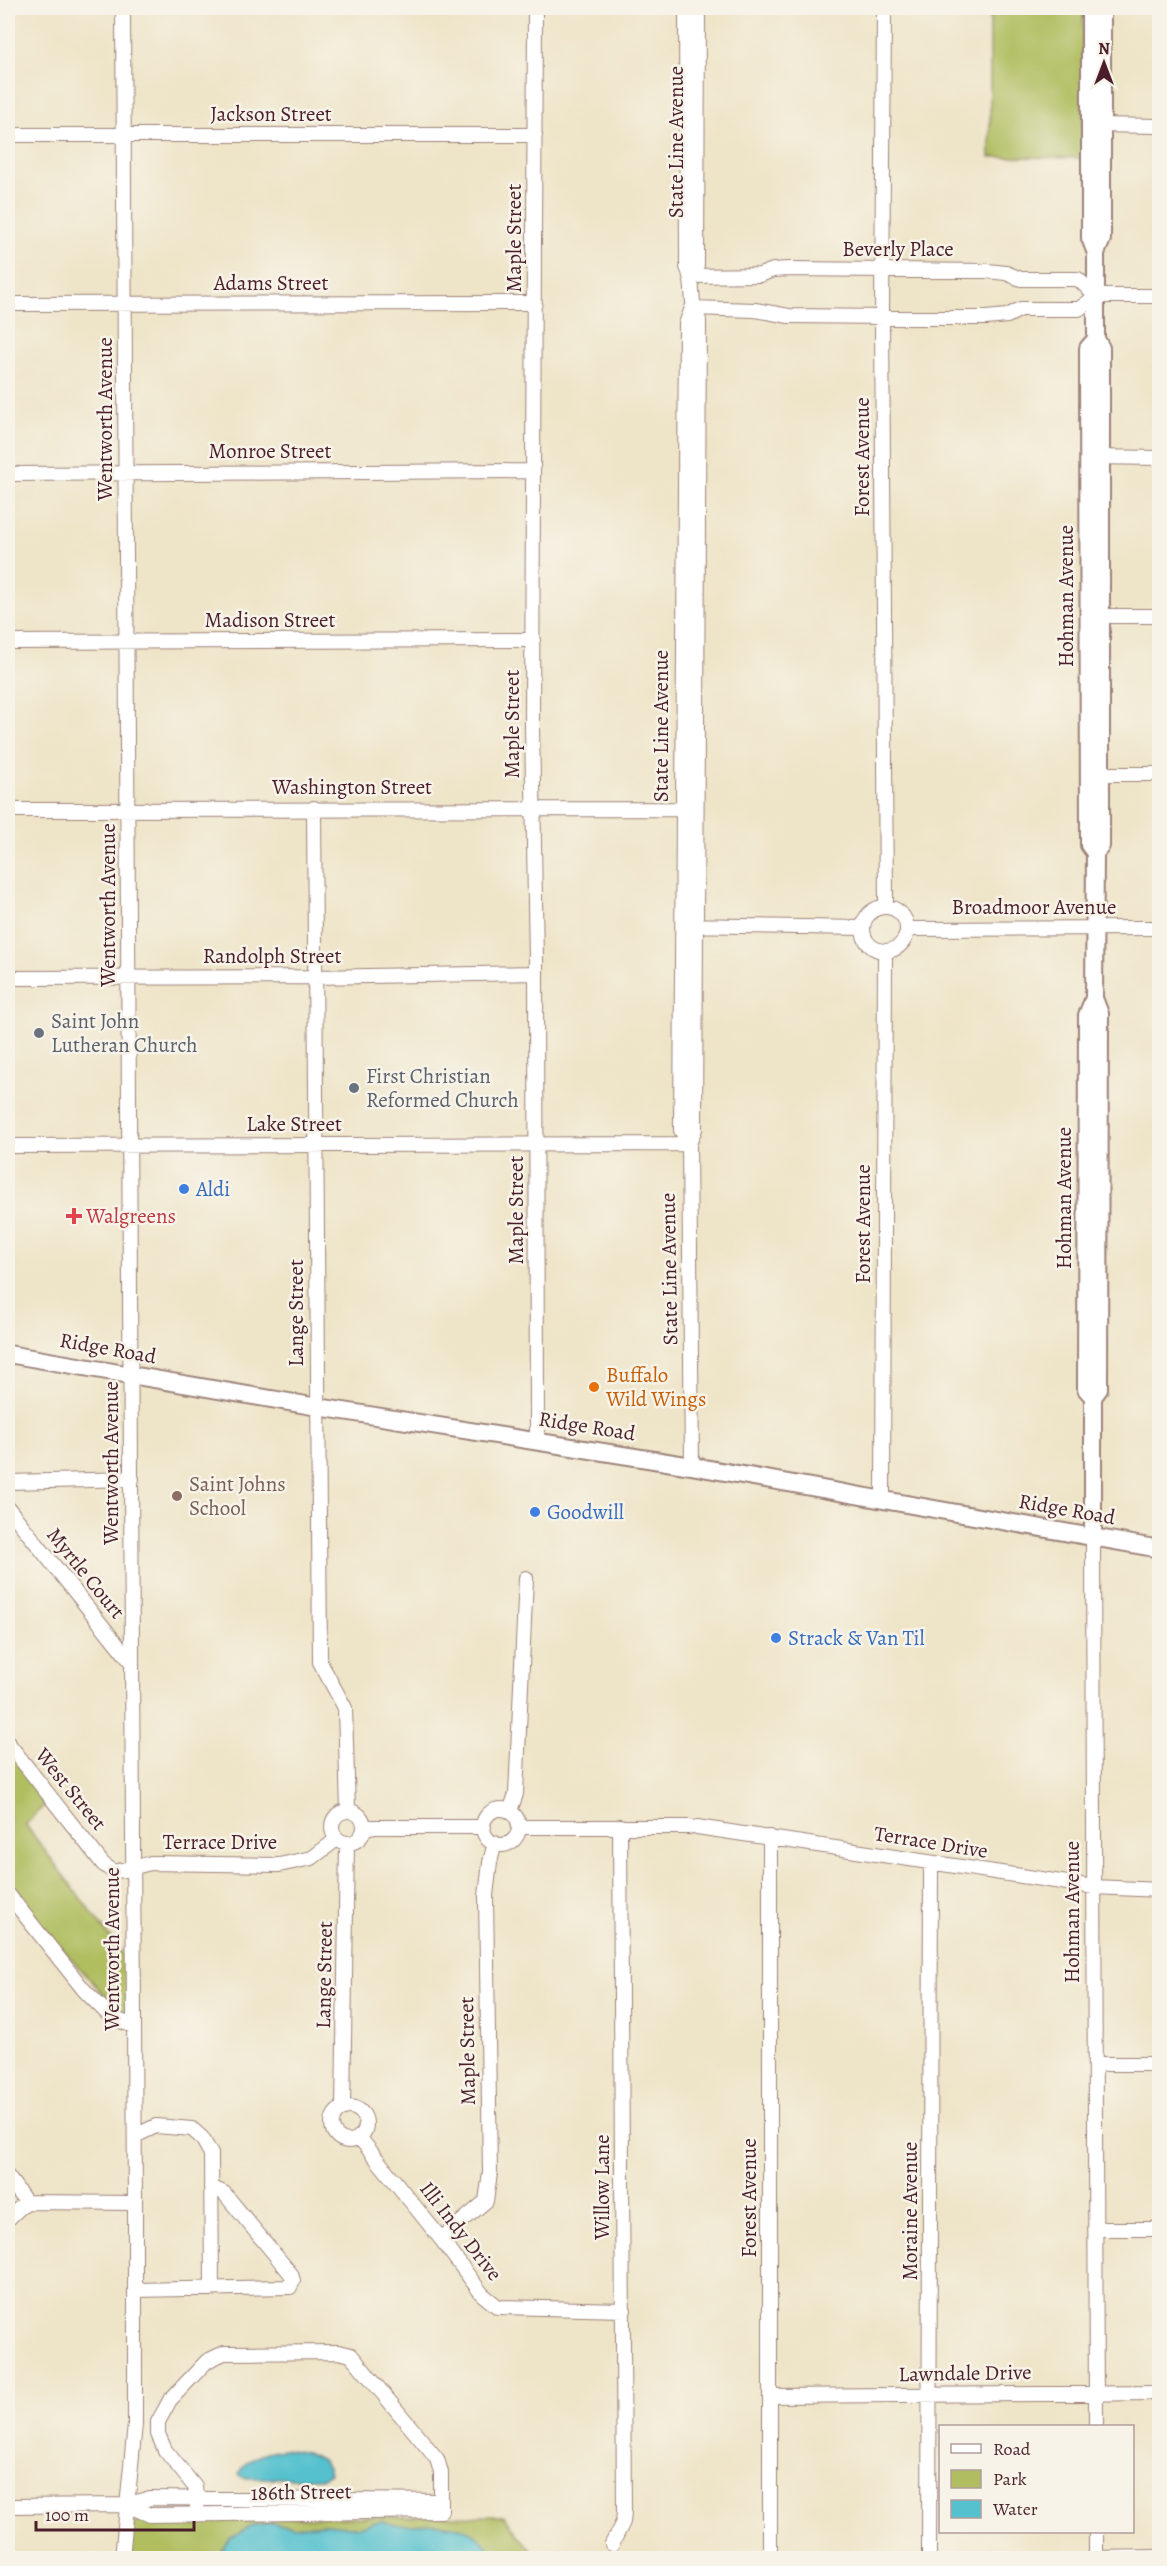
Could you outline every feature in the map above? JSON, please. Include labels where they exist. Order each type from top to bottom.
[{"type":"main road","name":"Hohman Avenue","points":[[1090,8],[1096,125]]},
{"type":"main road","name":"Hohman Avenue","points":[[1093,1537],[1093,1397],[1086,1389],[1086,1366],[1088,1015],[1094,998],[1095,853],[1089,845],[1095,774],[1095,457],[1088,348],[1096,339],[1096,253],[1090,238],[1102,8]]},
{"type":"main road","name":"Ridge Road","points":[[8,1354],[318,1407],[882,1498],[1160,1549]]},
{"type":"street","name":"Wentworth Avenue","points":[[122,2559],[135,2424],[132,1376],[123,8]]},
{"type":"street","name":"Maple Street","points":[[535,8],[532,640],[536,973],[537,1441]]},
{"type":"street","name":"State Line Avenue","points":[[686,8],[687,267],[692,276]]},
{"type":"street","name":"State Line Avenue","points":[[692,1466],[689,1144],[696,1129],[696,925],[689,810],[690,576],[699,320],[692,308],[692,276],[697,265],[698,8]]},
{"type":"street","name":"Forest Avenue","points":[[884,8],[882,318],[886,906]]},
{"type":"street","points":[[1096,125],[1160,126]]},
{"type":"street","name":"Jackson Street","points":[[8,135],[535,135]]},
{"type":"street","name":"Beverly Place","points":[[692,276],[760,275],[773,270],[789,269],[987,271],[1006,273],[1021,279],[1078,279],[1096,296]]},
{"type":"street","points":[[692,308],[755,310],[784,315],[986,318],[1007,316],[1021,309],[1079,309],[1096,296],[1160,296]]},
{"type":"street","name":"Adams Street","points":[[8,304],[535,303]]},
{"type":"street","points":[[1095,457],[1160,458]]},
{"type":"street","name":"Monroe Street","points":[[8,474],[533,471]]},
{"type":"street","points":[[1095,616],[1160,616]]},
{"type":"street","name":"Madison Street","points":[[8,642],[532,640]]},
{"type":"street","points":[[1095,774],[1160,774]]},
{"type":"street","name":"Washington Street","points":[[8,810],[314,808],[689,810]]},
{"type":"street","name":"Lange Street","points":[[314,808],[320,1662],[345,1708],[348,1811]]},
{"type":"street","name":"State Line Avenue","points":[[689,810],[681,925],[681,1130],[689,1144]]},
{"type":"street","points":[[886,906],[904,916],[908,929],[901,945],[885,951],[872,946],[867,941],[863,928],[868,915],[873,910],[886,906]]},
{"type":"street","points":[[681,925],[863,928]]},
{"type":"street","name":"Broadmoor Avenue","points":[[908,929],[1160,928]]},
{"type":"street","name":"Forest Avenue","points":[[882,1498],[885,951]]},
{"type":"street","name":"Randolph Street","points":[[8,978],[315,977],[536,973]]},
{"type":"street","name":"Lake Street","points":[[8,1146],[689,1144]]},
{"type":"street","points":[[8,1482],[132,1479]]},
{"type":"street","name":"Myrtle Court","points":[[8,1508],[132,1663]]},
{"type":"street","name":"Hohman Avenue","points":[[1093,1537],[1096,2425]]},
{"type":"street","points":[[510,1811],[516,1794],[526,1578]]},
{"type":"street","name":"West Street","points":[[8,1743],[103,1864],[114,1872],[132,1868]]},
{"type":"street","points":[[501,1809],[510,1811],[517,1818],[519,1827],[512,1841],[507,1844],[495,1843],[487,1837],[484,1827],[486,1818],[493,1811],[501,1809]]},
{"type":"street","points":[[348,1811],[361,1818],[364,1827],[361,1837],[342,1841],[334,1835],[332,1824],[338,1815],[348,1811]]},
{"type":"street","name":"Willow Lane","points":[[612,2544],[623,2522],[624,2310],[620,1826]]},
{"type":"street","points":[[364,1827],[484,1827]]},
{"type":"street","name":"Terrace Drive","points":[[519,1827],[693,1827],[1094,1887],[1160,1890]]},
{"type":"street","name":"Forest Avenue","points":[[770,1838],[770,2559]]},
{"type":"street","name":"Lange Street","points":[[342,1841],[343,2108]]},
{"type":"street","name":"Terrace Drive","points":[[132,1868],[151,1863],[279,1865],[312,1858],[342,1841]]},
{"type":"street","name":"Maple Street","points":[[441,2239],[486,2201],[488,2182],[486,1896],[495,1843]]},
{"type":"street","name":"Moraine Avenue","points":[[929,2559],[931,1864]]},
{"type":"street","points":[[8,1894],[84,1990],[111,2017],[133,2026]]},
{"type":"street","points":[[1095,2064],[1160,2064]]},
{"type":"street","points":[[343,2108],[354,2108],[363,2114],[366,2124],[359,2137],[342,2139],[334,2131],[332,2126],[334,2115],[343,2108]]},
{"type":"street","points":[[134,2115],[156,2126],[192,2129],[202,2138],[211,2154],[212,2289]]},
{"type":"street","points":[[135,2136],[156,2126]]},
{"type":"street","name":"Illi Indy Drive","points":[[359,2137],[482,2294],[498,2307],[624,2310]]},
{"type":"street","points":[[8,2177],[26,2202]]},
{"type":"street","points":[[135,2290],[290,2287],[293,2281],[291,2274],[224,2193],[211,2187]]},
{"type":"street","points":[[8,2219],[26,2202],[135,2203]]},
{"type":"street","points":[[1095,2229],[1160,2229]]},
{"type":"street","points":[[198,2514],[197,2499],[191,2481],[161,2443],[158,2422],[170,2400],[207,2361],[224,2353],[328,2352],[346,2353],[357,2360],[437,2459],[441,2472],[441,2506]]},
{"type":"street","name":"Lawndale Drive","points":[[770,2396],[1160,2393]]},
{"type":"street","name":"186th Street","points":[[8,2506],[127,2505],[150,2498],[441,2506]]},
{"type":"street","name":"186th Street","points":[[127,2505],[150,2515],[441,2506]]},
{"type":"street","points":[[1096,2533],[1096,2558],[1160,2557]]},
{"type":"green space","points":[[990,11],[1083,11],[1083,158],[990,157]]},
{"type":"green space","points":[[8,1743],[51,1799],[25,1824],[133,1968],[133,2026],[8,1890]]},
{"type":"green space","points":[[504,2516],[537,2558],[131,2558],[131,2534],[135,2523],[149,2519]]},
{"type":"water","points":[[284,2449],[318,2458],[328,2467],[330,2474],[322,2478],[244,2478],[239,2474],[247,2463],[258,2455]]},
{"type":"water","points":[[383,2521],[396,2525],[448,2526],[470,2531],[487,2546],[493,2558],[217,2558],[231,2538],[251,2526],[272,2523],[293,2527],[324,2524],[360,2527]]},
{"type":"place","name":"Saint John Lutheran Church","points":[[39,1033]]},
{"type":"place","name":"First Christian Reformed Church","points":[[354,1088]]},
{"type":"place","name":"Aldi","points":[[184,1189]]},
{"type":"place","name":"Walgreens","points":[[74,1216]]},
{"type":"place","name":"Buffalo Wild Wings","points":[[594,1387]]},
{"type":"place","name":"Saint Johns School","points":[[177,1496]]},
{"type":"place","name":"Goodwill","points":[[535,1512]]},
{"type":"place","name":"Strack & Van Til","points":[[776,1638]]}]
